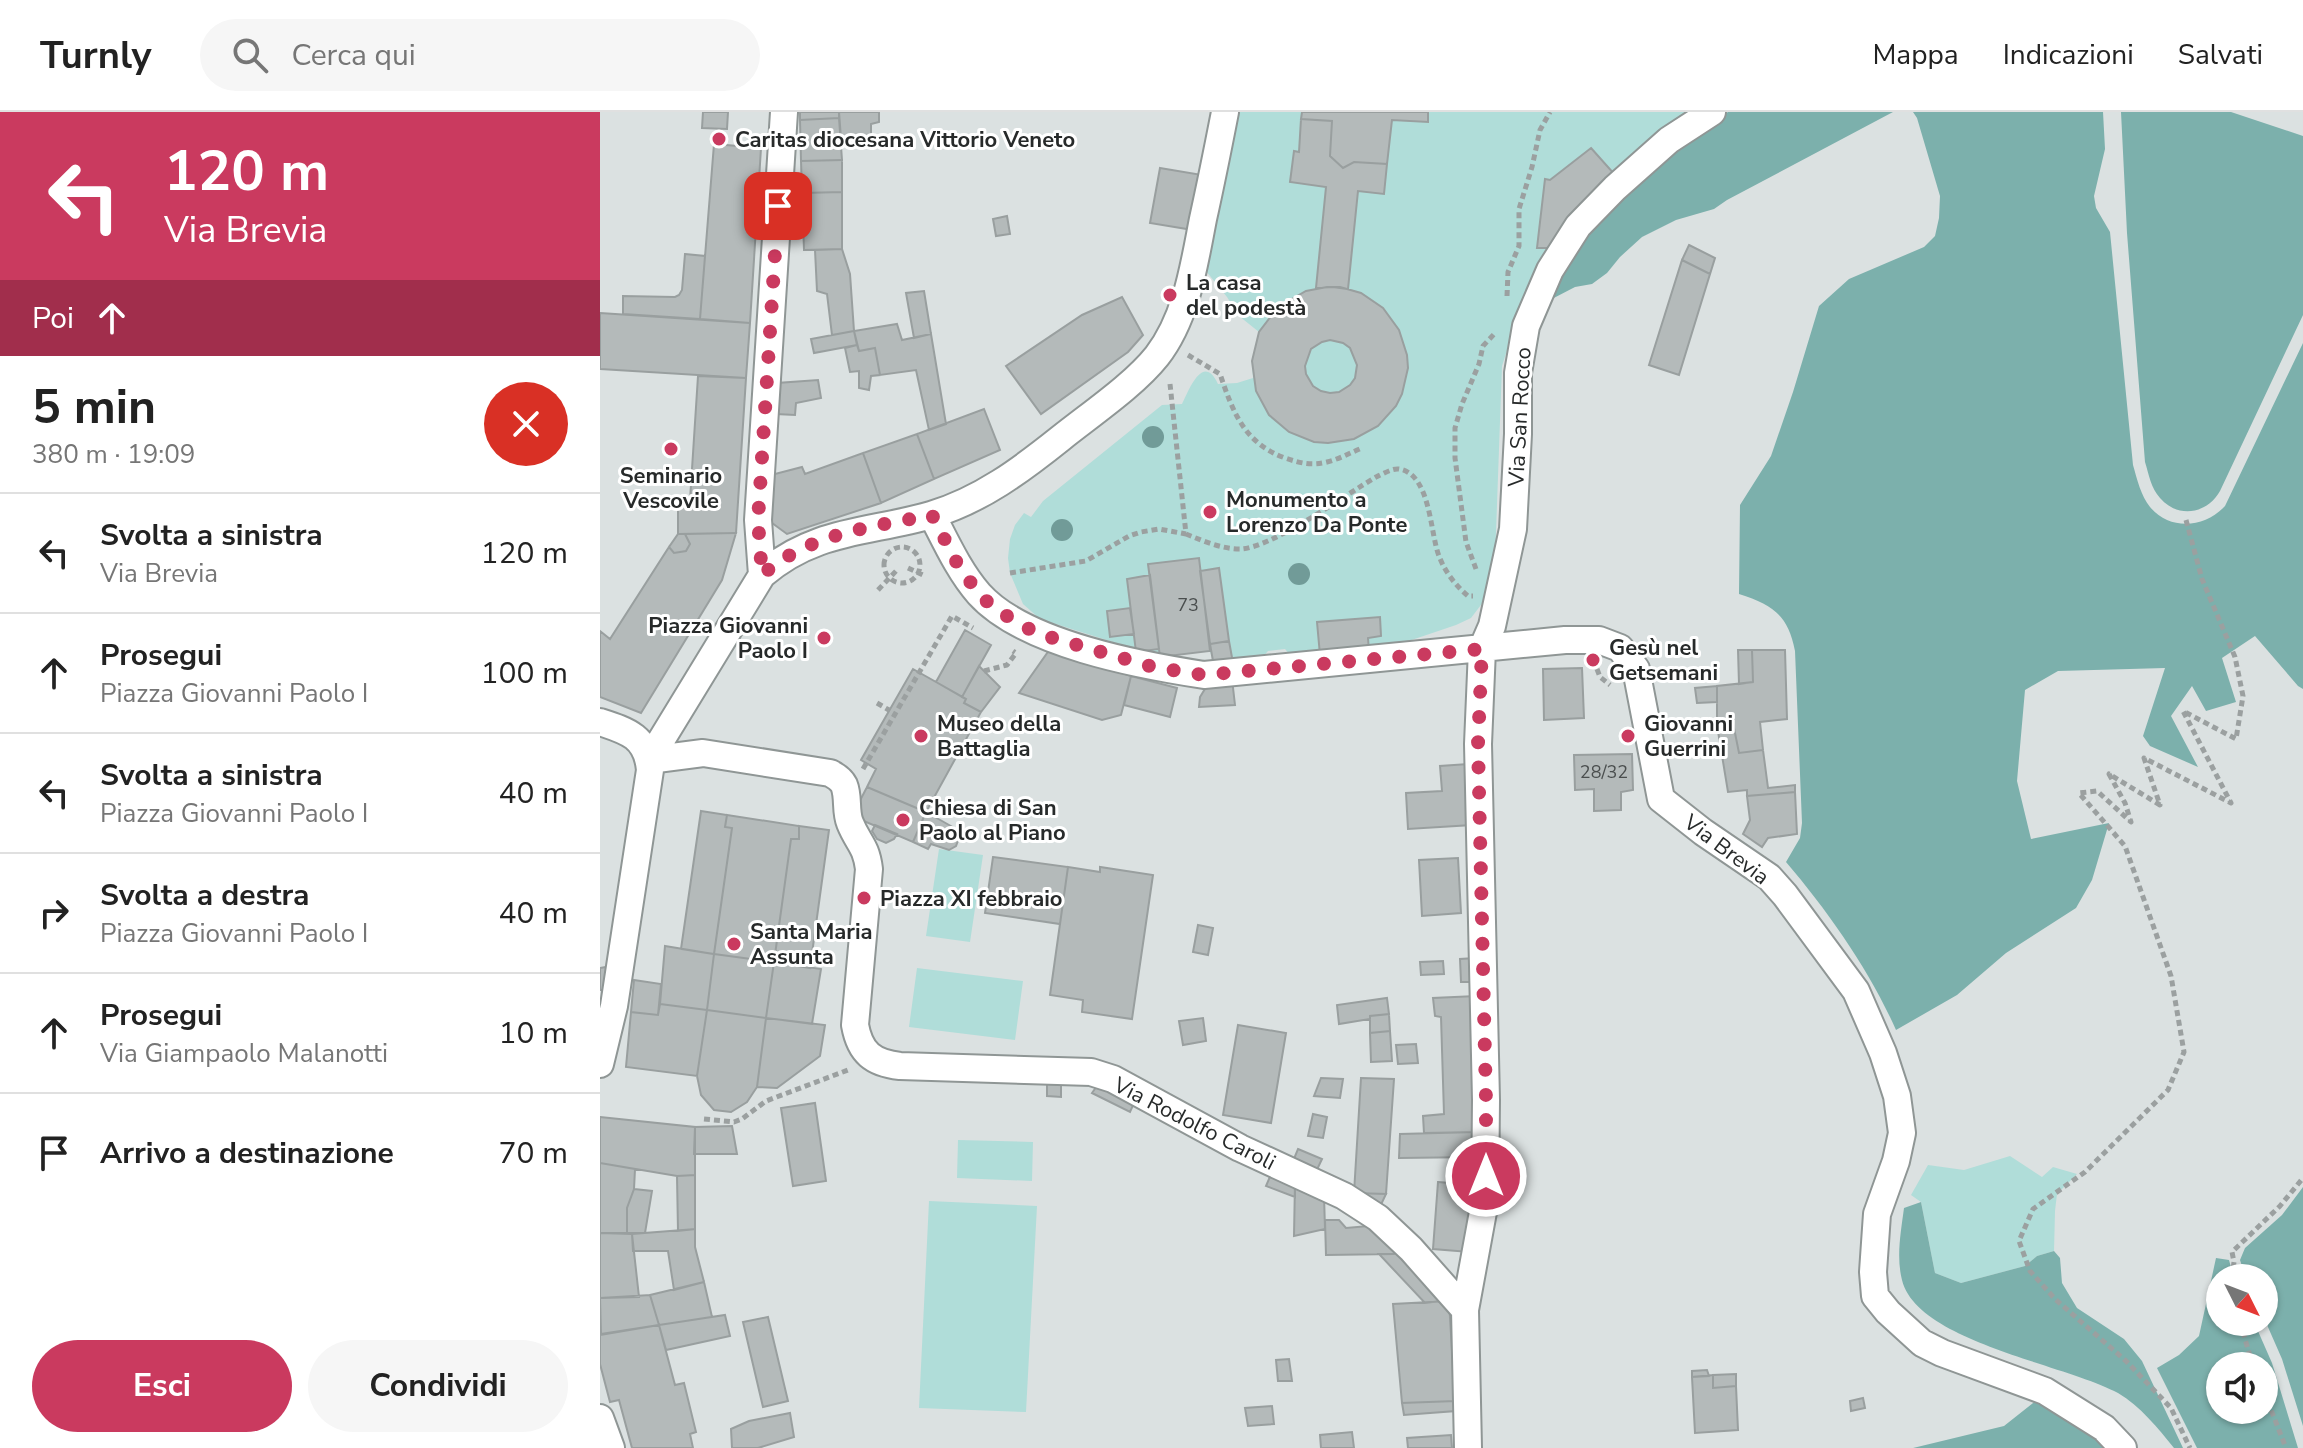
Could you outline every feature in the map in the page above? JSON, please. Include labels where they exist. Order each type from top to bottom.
[{"type":"street","points":[[762,575],[758,520],[784,112]]},
{"type":"street","points":[[649,760],[762,575],[778,561],[795,550],[833,536],[932,515],[994,487],[1025,467],[1149,366],[1166,343],[1179,317],[1193,271],[1225,112]]},
{"type":"street","name":"Via San Rocco","points":[[1468,1448],[1465,1310],[1485,1201],[1486,1100],[1478,744],[1482,649],[1492,626],[1513,529],[1518,373],[1526,326],[1550,270],[1578,226],[1669,140],[1712,112]]},
{"type":"street","name":"Via Brevia","points":[[932,515],[958,565],[979,594],[995,609],[1036,633],[1153,667],[1204,675],[1565,640],[1599,640],[1620,648],[1636,669],[1661,799],[1769,877],[1785,895],[1856,991],[1883,1053],[1897,1096],[1902,1133],[1896,1161],[1877,1214],[1873,1272],[1875,1296],[1922,1343],[2045,1391],[2104,1428],[2123,1448]]},
{"type":"street","points":[[600,722],[627,731],[642,745],[649,760],[649,783],[614,1006],[600,1064]]},
{"type":"street","points":[[649,760],[703,753],[830,773],[842,781],[849,821],[863,844],[869,869],[855,1025],[860,1046],[875,1059]]},
{"type":"street","name":"Via Rodolfo Caroli","points":[[875,1059],[900,1066],[1091,1072],[1113,1079],[1240,1148],[1344,1196],[1378,1218],[1411,1249],[1465,1310]]},
{"type":"street","points":[[600,1418],[611,1448]]},
{"type":"path","points":[[1507,307],[1508,272],[1519,246],[1519,209],[1540,130],[1550,112]]},
{"type":"path","points":[[1477,570],[1466,542],[1455,458],[1455,428],[1483,346],[1496,333],[1501,320]]},
{"type":"path","points":[[1166,343],[1220,374],[1239,422],[1257,443],[1272,453],[1304,465],[1328,462],[1362,448]]},
{"type":"path","points":[[1174,421],[1186,534]]},
{"type":"path","points":[[1010,573],[1086,561],[1129,536],[1159,529],[1186,534],[1217,546],[1239,549],[1261,546],[1376,477],[1401,469],[1411,476],[1426,497],[1439,556],[1456,586],[1468,596],[1478,595]]},
{"type":"path","points":[[2186,520],[2202,579],[2235,657],[2243,696],[2236,739],[2183,711],[2231,803],[2144,758],[2160,805],[2109,774],[2125,803],[2131,822],[2097,791],[2079,793],[2125,846],[2171,976],[2184,1052],[2168,1090],[2085,1172],[2033,1209],[2019,1241],[2030,1271],[2055,1299],[2126,1361],[2171,1408],[2190,1448]]},
{"type":"path","points":[[906,548],[916,554],[920,573],[907,582],[895,582],[886,574],[884,562],[890,552],[906,548]]},
{"type":"path","points":[[908,568],[920,573]]},
{"type":"path","points":[[878,590],[897,570]]},
{"type":"path","points":[[867,763],[952,616],[977,631]]},
{"type":"path","points":[[984,671],[1007,665],[1016,653],[1003,645]]},
{"type":"path","points":[[877,703],[889,710]]},
{"type":"path","points":[[704,1119],[734,1122],[766,1101],[875,1059]]},
{"type":"path","points":[[2234,1264],[2232,1252],[2280,1206],[2303,1178]]},
{"type":"path","points":[[2277,1424],[2286,1448]]},
{"type":"shaded area","points":[[1238,112],[1697,112],[1515,325],[1502,366],[1495,560],[1487,597],[1471,618],[1456,625],[1382,650],[1291,656],[1285,649],[1268,651],[1259,661],[1218,666],[1210,651],[1160,657],[1040,619],[1023,604],[1010,573],[1008,558],[1010,539],[1024,513],[1031,517],[1043,501],[1162,405],[1182,404],[1202,373],[1212,375],[1218,384],[1253,378],[1252,361],[1259,332],[1239,316],[1206,271]]},
{"type":"shaded area","points":[[1728,112],[1893,112],[1714,209],[1676,220],[1642,237],[1592,284],[1575,287],[1548,301],[1591,221],[1677,145]]},
{"type":"shaded area","points":[[1913,112],[2103,112],[2105,149],[2094,196],[2096,208],[2110,232],[2133,465],[2144,498],[2158,515],[2188,524],[2208,519],[2225,506],[2303,343],[2303,689],[2255,636],[2222,658],[2236,702],[2206,711],[2192,686],[2171,716],[2198,767],[2150,746],[2143,736],[2165,668],[2058,671],[2025,690],[2017,781],[2031,839],[2109,823],[2092,880],[2076,908],[2006,953],[1957,995],[1896,1030],[1847,942],[1786,862],[1800,838],[1802,823],[1795,651],[1788,628],[1777,613],[1761,602],[1739,594],[1740,505],[1771,456],[1819,306],[1849,279],[1924,247],[1935,236],[1940,196]]},
{"type":"shaded area","points":[[2121,112],[2231,112],[2303,136],[2303,315],[2220,491],[2208,505],[2192,511],[2175,509],[2160,498],[2152,486],[2145,462]]},
{"type":"shaded area","points":[[939,849],[983,855],[970,942],[926,936]]},
{"type":"shaded area","points":[[917,968],[1023,981],[1015,1040],[909,1027]]},
{"type":"shaded area","points":[[958,1140],[1033,1142],[1032,1181],[957,1178]]},
{"type":"shaded area","points":[[2010,1156],[2042,1177],[2053,1167],[2077,1174],[2057,1194],[2054,1251],[2037,1256],[2025,1266],[1961,1283],[1935,1273],[1921,1202],[1911,1195],[1928,1165],[1964,1170]]},
{"type":"shaded area","points":[[2303,1187],[2303,1426],[2272,1336],[2278,1336],[2278,1264],[2241,1264],[2240,1260],[2245,1248],[2282,1215]]},
{"type":"shaded area","points":[[929,1201],[1037,1206],[1026,1412],[919,1408]]},
{"type":"shaded area","points":[[1921,1202],[1935,1273],[1961,1283],[2025,1266],[2037,1256],[2054,1251],[2060,1258],[2062,1283],[2077,1308],[2124,1339],[2142,1361],[2183,1448],[2174,1448],[2141,1411],[2118,1393],[1963,1335],[1935,1320],[1913,1301],[1902,1280],[1900,1244],[1904,1208]]},
{"type":"shaded area","points":[[2216,1258],[2229,1260],[2230,1264],[2215,1264]]},
{"type":"shaded area","points":[[2206,1304],[2206,1336],[2260,1336],[2267,1352],[2206,1352],[2206,1424],[2278,1424],[2278,1383],[2298,1448],[2197,1448],[2157,1368],[2179,1355],[2199,1336]]},
{"type":"shaded area","points":[[2038,1399],[2112,1448],[1913,1448],[2004,1426]]},
{"type":"building","points":[[703,112],[728,112],[727,129],[702,128]]},
{"type":"building","points":[[800,112],[839,112],[839,118],[800,120]]},
{"type":"building","points":[[839,112],[879,112],[879,122],[871,124],[871,137],[841,138]]},
{"type":"building","points":[[1302,112],[1428,112],[1428,122],[1392,120],[1387,164],[1354,162],[1343,168],[1330,156],[1332,121],[1301,119]]},
{"type":"building","points":[[839,118],[842,160],[801,161],[800,120]]},
{"type":"building","points":[[1301,119],[1332,121],[1330,156],[1343,168],[1354,162],[1387,164],[1384,194],[1358,191],[1348,289],[1316,288],[1326,187],[1290,182],[1294,151],[1299,152]]},
{"type":"building","points":[[714,144],[761,148],[750,323],[700,319]]},
{"type":"building","points":[[1591,148],[1616,176],[1553,248],[1537,248],[1545,179],[1550,180]]},
{"type":"building","points":[[842,160],[842,192],[802,193],[801,161]]},
{"type":"building","points":[[1160,168],[1202,175],[1193,230],[1150,223]]},
{"type":"building","points":[[842,192],[842,249],[804,250],[802,193]]},
{"type":"building","points":[[1007,216],[1010,234],[996,236],[993,219]]},
{"type":"building","points":[[1689,245],[1715,258],[1710,274],[1682,260]]},
{"type":"building","points":[[842,249],[850,274],[854,331],[832,335],[827,294],[817,291],[815,250]]},
{"type":"building","points":[[685,254],[705,256],[700,319],[623,314],[623,296],[679,295]]},
{"type":"building","points":[[1682,260],[1710,274],[1679,375],[1649,365]]},
{"type":"building","points":[[1340,287],[1361,293],[1383,308],[1399,330],[1408,368],[1402,394],[1378,426],[1354,439],[1314,442],[1289,432],[1269,415],[1256,391],[1252,361],[1259,332],[1278,307],[1306,291]],"holes":[[[1330,340],[1350,348],[1357,365],[1355,378],[1339,392],[1321,391],[1313,386],[1306,374],[1305,366],[1311,349]]]},
{"type":"building","points":[[924,291],[931,334],[914,338],[906,293]]},
{"type":"building","points":[[1122,297],[1143,335],[1128,352],[1041,414],[1006,366],[1082,315]]},
{"type":"building","points":[[600,313],[750,323],[746,378],[600,369]]},
{"type":"building","points":[[897,324],[902,340],[931,334],[946,424],[929,430],[916,370],[880,375],[875,348],[859,351],[854,331]]},
{"type":"building","points":[[854,331],[857,345],[814,353],[811,339]]},
{"type":"building","points":[[857,345],[859,351],[875,348],[880,375],[871,376],[869,390],[859,388],[859,371],[850,372],[845,348]]},
{"type":"building","points":[[698,376],[746,378],[736,533],[678,534],[678,500],[690,500]]},
{"type":"building","points":[[818,380],[821,398],[796,403],[795,415],[776,414],[777,383]]},
{"type":"building","points":[[984,409],[1000,450],[934,479],[917,434]]},
{"type":"building","points":[[917,434],[934,479],[881,503],[863,453]]},
{"type":"building","points":[[863,453],[881,503],[787,534],[768,520],[771,475],[802,467],[805,474]]},
{"type":"building","points":[[736,533],[722,580],[641,713],[600,697],[600,631],[610,639],[669,547],[674,553],[686,551],[690,544],[685,534]]},
{"type":"building","points":[[678,534],[685,534],[690,544],[686,551],[674,553],[669,547]]},
{"type":"building","points":[[1199,558],[1210,651],[1160,657],[1148,564]]},
{"type":"building","points":[[1219,568],[1229,641],[1210,644],[1200,571]]},
{"type":"building","points":[[1150,575],[1159,649],[1136,652],[1127,579]]},
{"type":"building","points":[[1130,608],[1134,634],[1110,637],[1107,611]]},
{"type":"building","points":[[1380,617],[1381,636],[1368,638],[1369,651],[1320,655],[1317,622]]},
{"type":"building","points":[[965,630],[991,645],[962,697],[936,682]]},
{"type":"building","points":[[1229,641],[1233,663],[1218,666],[1213,661],[1210,644]]},
{"type":"building","points":[[1050,649],[1131,676],[1121,715],[1102,720],[1019,693]]},
{"type":"building","points":[[1738,650],[1752,650],[1753,682],[1739,684]]},
{"type":"building","points":[[1752,650],[1785,650],[1787,719],[1760,722],[1763,750],[1739,753],[1733,723],[1717,725],[1717,686],[1753,682]]},
{"type":"building","points":[[979,666],[1000,687],[981,712],[964,703],[966,699],[962,697]]},
{"type":"building","points":[[1582,668],[1584,718],[1544,720],[1543,669]]},
{"type":"building","name":"Museo della Battaglia","points":[[913,669],[966,699],[964,703],[981,712],[926,812],[867,787],[876,769],[861,760]]},
{"type":"building","points":[[1131,676],[1177,688],[1170,717],[1124,705]]},
{"type":"building","points":[[1232,679],[1235,705],[1199,707],[1200,697],[1208,684]]},
{"type":"building","points":[[1717,686],[1717,702],[1697,703],[1695,688]]},
{"type":"building","points":[[1733,723],[1739,753],[1763,750],[1768,788],[1795,785],[1795,792],[1747,796],[1747,790],[1728,792],[1717,725]]},
{"type":"building","points":[[1632,754],[1633,790],[1621,792],[1621,810],[1594,811],[1594,789],[1575,790],[1574,755]]},
{"type":"building","points":[[1468,764],[1472,825],[1408,829],[1406,793],[1442,791],[1440,766]]},
{"type":"building","name":"Chiesa di San Paolo al Piano","points":[[867,787],[926,812],[913,842],[852,816]]},
{"type":"building","points":[[1795,792],[1797,834],[1768,838],[1762,847],[1743,834],[1750,820],[1747,796]]},
{"type":"building","points":[[701,811],[727,815],[725,827],[732,828],[714,954],[681,949]]},
{"type":"building","points":[[926,812],[958,830],[956,846],[949,850],[931,844],[928,849],[913,842]]},
{"type":"building","points":[[727,815],[799,826],[799,839],[791,839],[774,962],[714,954],[732,828],[725,827]]},
{"type":"building","points":[[875,825],[897,834],[886,843],[877,839],[872,831]]},
{"type":"building","points":[[799,826],[829,830],[810,968],[774,962],[791,839],[799,839]]},
{"type":"building","points":[[993,857],[1068,867],[1060,924],[985,913]]},
{"type":"building","points":[[1458,858],[1461,913],[1422,916],[1419,860]]},
{"type":"building","points":[[1068,867],[1100,872],[1100,867],[1153,875],[1132,1019],[1082,1012],[1083,1000],[1050,995]]},
{"type":"building","points":[[1198,925],[1213,928],[1208,955],[1193,952]]},
{"type":"building","points":[[665,946],[714,954],[707,1010],[660,1004]]},
{"type":"building","points":[[714,954],[774,962],[766,1018],[707,1010]]},
{"type":"building","points":[[1475,958],[1476,982],[1461,982],[1460,959]]},
{"type":"building","points":[[1443,961],[1444,974],[1421,975],[1420,962]]},
{"type":"building","points":[[774,962],[821,969],[812,1024],[766,1018]]},
{"type":"building","points":[[606,967],[607,990],[600,990],[600,968]]},
{"type":"building","points":[[634,980],[661,984],[658,1015],[631,1012]]},
{"type":"building","points":[[1476,996],[1477,1132],[1424,1133],[1423,1116],[1444,1114],[1441,1017],[1435,1016],[1433,998]]},
{"type":"building","points":[[1387,998],[1389,1014],[1339,1024],[1337,1005]]},
{"type":"building","points":[[660,1004],[707,1010],[697,1076],[626,1067],[631,1012],[658,1015]]},
{"type":"building","points":[[707,1010],[766,1018],[757,1087],[747,1102],[731,1112],[714,1110],[701,1095],[697,1076]]},
{"type":"building","points":[[1389,1014],[1390,1031],[1370,1033],[1370,1016]]},
{"type":"building","points":[[766,1018],[825,1025],[820,1056],[777,1088],[757,1087]]},
{"type":"building","points":[[1203,1018],[1206,1041],[1183,1045],[1179,1021]]},
{"type":"building","points":[[1238,1025],[1286,1033],[1271,1123],[1223,1115]]},
{"type":"building","points":[[1390,1031],[1392,1061],[1371,1062],[1370,1033]]},
{"type":"building","points":[[1416,1044],[1418,1063],[1398,1064],[1396,1045]]},
{"type":"building","points":[[1321,1078],[1343,1079],[1340,1098],[1314,1096]]},
{"type":"building","points":[[1361,1078],[1394,1079],[1386,1194],[1354,1193]]},
{"type":"building","points":[[1047,1083],[1061,1084],[1061,1097],[1047,1096]]},
{"type":"building","points":[[1099,1083],[1135,1101],[1130,1112],[1092,1093]]},
{"type":"building","points":[[815,1103],[826,1181],[793,1186],[781,1108]]},
{"type":"building","points":[[1313,1114],[1327,1117],[1323,1138],[1308,1136]]},
{"type":"building","points":[[600,1117],[695,1127],[695,1175],[677,1176],[600,1163]]},
{"type":"building","points":[[732,1126],[737,1154],[694,1154],[695,1127]]},
{"type":"building","points":[[1477,1132],[1478,1157],[1399,1158],[1400,1134]]},
{"type":"building","points":[[1298,1149],[1322,1159],[1314,1176],[1291,1166]]},
{"type":"building","points":[[600,1163],[635,1169],[634,1189],[627,1208],[627,1233],[600,1233]]},
{"type":"building","points":[[1272,1172],[1295,1182],[1295,1197],[1266,1186]]},
{"type":"building","points":[[695,1175],[695,1229],[678,1231],[677,1176]]},
{"type":"building","points":[[1295,1182],[1324,1195],[1325,1229],[1294,1236]]},
{"type":"building","points":[[1438,1182],[1474,1185],[1469,1252],[1433,1249]]},
{"type":"building","points":[[634,1189],[652,1191],[645,1233],[627,1233],[627,1208]]},
{"type":"building","points":[[1354,1193],[1386,1194],[1378,1211]]},
{"type":"building","points":[[1325,1220],[1339,1220],[1346,1228],[1380,1225],[1401,1249],[1394,1254],[1326,1255]]},
{"type":"building","points":[[695,1229],[695,1247],[704,1282],[674,1290],[668,1251],[633,1251],[632,1234]]},
{"type":"building","points":[[600,1233],[632,1234],[639,1297],[600,1298]]},
{"type":"building","points":[[1401,1249],[1441,1301],[1425,1303],[1379,1254],[1394,1254]]},
{"type":"building","points":[[704,1282],[712,1317],[659,1325],[650,1295]]},
{"type":"building","points":[[650,1295],[659,1325],[601,1334],[600,1298]]},
{"type":"building","points":[[1449,1301],[1455,1401],[1402,1403],[1393,1304]]},
{"type":"building","points":[[725,1315],[730,1336],[666,1350],[659,1325]]},
{"type":"building","points":[[768,1317],[788,1401],[763,1407],[743,1322]]},
{"type":"building","points":[[659,1325],[675,1385],[684,1383],[696,1432],[690,1434],[693,1448],[632,1448],[619,1400],[610,1402],[600,1364],[600,1335]]},
{"type":"building","points":[[1289,1359],[1292,1381],[1278,1381],[1276,1360]]},
{"type":"building","points":[[1707,1370],[1709,1376],[1692,1377],[1692,1371]]},
{"type":"building","points":[[1736,1374],[1736,1386],[1713,1388],[1713,1375]]},
{"type":"building","points":[[1713,1375],[1713,1388],[1736,1386],[1738,1430],[1695,1433],[1692,1377]]},
{"type":"building","points":[[1863,1398],[1865,1408],[1851,1411],[1850,1401]]},
{"type":"building","points":[[1455,1401],[1456,1411],[1404,1415],[1402,1403]]},
{"type":"building","points":[[1272,1406],[1274,1424],[1248,1426],[1245,1408]]},
{"type":"building","points":[[790,1413],[794,1437],[758,1448],[732,1448],[731,1429],[749,1421]]},
{"type":"building","points":[[1352,1432],[1354,1448],[1321,1448],[1320,1435]]},
{"type":"building","points":[[1451,1435],[1452,1448],[1408,1448],[1407,1438]]},
{"type":"place","name":"Caritas diocesana Vittorio Veneto","points":[[719,139]]},
{"type":"place","name":"La casa del podestà","points":[[1170,295]]},
{"type":"place","name":"Seminario Vescovile","points":[[671,449]]},
{"type":"place","name":"Monumento a Lorenzo Da Ponte","points":[[1210,512]]},
{"type":"place","name":"Piazza Giovanni Paolo I","points":[[824,638]]},
{"type":"place","name":"Gesù nel Getsemani","points":[[1593,660]]},
{"type":"place","name":"Museo della Battaglia","points":[[921,736]]},
{"type":"place","name":"Giovanni Guerrini","points":[[1628,736]]},
{"type":"place","name":"Chiesa di San Paolo al Piano","points":[[903,820]]},
{"type":"place","name":"Piazza XI febbraio","points":[[864,898]]},
{"type":"place","name":"Santa Maria Assunta","points":[[734,944]]},
{"type":"route","points":[[778,206],[758,520],[762,575],[795,550],[833,536],[932,515],[958,565],[979,594],[995,609],[1036,633],[1153,667],[1204,675],[1482,649],[1478,744],[1486,1176]]}]
